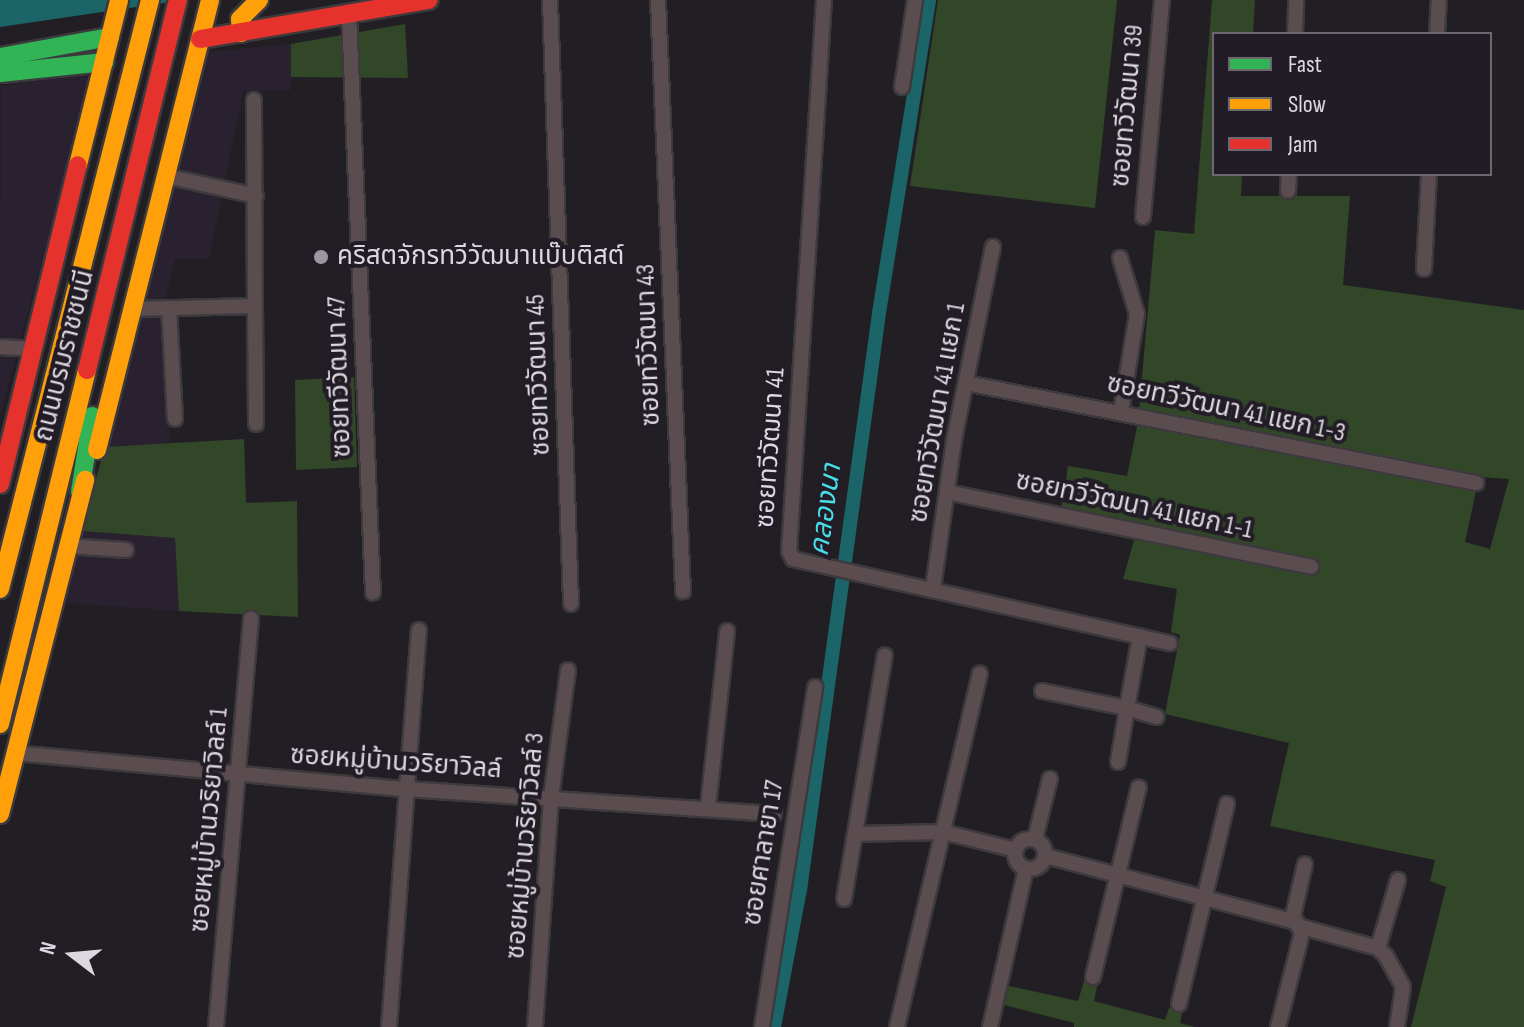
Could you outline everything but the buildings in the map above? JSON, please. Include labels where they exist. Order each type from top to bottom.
[{"type":"main road","points":[[80,492],[97,450],[210,0]]},
{"type":"main road","points":[[241,33],[240,19],[259,0]]},
{"type":"main road","points":[[200,39],[429,0]]},
{"type":"main road","name":"ถนนบรมราชชนนี","points":[[0,724],[177,2]]},
{"type":"main road","name":"ถนนบรมราชชนนี","points":[[0,589],[149,3]]},
{"type":"main road","points":[[0,484],[118,4]]},
{"type":"main road","points":[[0,57],[110,37]]},
{"type":"main road","points":[[0,73],[104,62]]},
{"type":"main road","points":[[0,814],[80,492],[118,251]]},
{"type":"main road","points":[[0,539],[31,461]]},
{"type":"street","name":"ซอยทวีวัฒนา 45","points":[[550,0],[571,604]]},
{"type":"street","name":"ซอยทวีวัฒนา 43","points":[[658,0],[683,591]]},
{"type":"street","name":"ซอยทวีวัฒนา 41","points":[[824,0],[789,551],[798,563],[856,571],[1170,643]]},
{"type":"street","points":[[902,87],[915,0]]},
{"type":"street","name":"ซอยทวีวัฒนา 39","points":[[1143,217],[1162,0]]},
{"type":"street","points":[[1295,32],[1296,0]]},
{"type":"street","points":[[1437,32],[1439,0]]},
{"type":"street","name":"ซอยทวีวัฒนา 47","points":[[349,14],[373,593]]},
{"type":"street","points":[[254,100],[256,424]]},
{"type":"street","points":[[166,176],[256,196]]},
{"type":"street","points":[[1288,191],[1289,176]]},
{"type":"street","points":[[1424,269],[1429,176]]},
{"type":"street","name":"ซอยทวีวัฒนา 41 แยก 1","points":[[933,588],[966,383],[993,247]]},
{"type":"street","points":[[1120,258],[1137,314],[1121,412]]},
{"type":"street","points":[[133,309],[255,306]]},
{"type":"street","points":[[169,308],[175,419]]},
{"type":"street","points":[[0,347],[33,349]]},
{"type":"street","name":"ซอยทวีวัฒนา 41 แยก 1-3","points":[[966,383],[1476,483]]},
{"type":"street","name":"ซอยทวีวัฒนา 41 แยก 1-1","points":[[947,492],[1311,567]]},
{"type":"street","points":[[67,546],[126,550]]},
{"type":"street","name":"ซอยหมู่บ้านวริยาวิลล์ 1","points":[[216,1027],[240,775],[251,618]]},
{"type":"street","points":[[389,1027],[419,630]]},
{"type":"street","points":[[708,807],[727,631]]},
{"type":"street","points":[[1118,762],[1140,636]]},
{"type":"street","points":[[844,899],[885,655]]},
{"type":"street","name":"ซอยหมู่บ้านวริยาวิลล์ 3","points":[[535,1027],[551,798],[568,670]]},
{"type":"street","points":[[897,1027],[980,674]]},
{"type":"street","name":"ซอยศาลายา 17","points":[[762,1027],[815,687]]},
{"type":"street","points":[[1042,691],[1157,717]]},
{"type":"street","name":"ซอยหมู่บ้านวริยาวิลล์","points":[[15,753],[406,789],[708,807],[774,814]]},
{"type":"street","points":[[1050,779],[1035,839],[1046,856],[1378,948],[1403,987],[1397,1027]]},
{"type":"street","points":[[1093,977],[1139,787]]},
{"type":"street","points":[[1179,1004],[1227,804]]},
{"type":"street","points":[[855,834],[943,832],[1016,850]]},
{"type":"street","points":[[1035,839],[1021,842],[1016,850],[1018,864],[1026,869],[1037,868],[1046,856]]},
{"type":"street","points":[[1278,1027],[1302,933],[1293,916],[1305,864]]},
{"type":"street","points":[[990,1027],[1026,869]]},
{"type":"street","points":[[1378,948],[1398,880]]},
{"type":"shaded area","points":[[291,44],[291,90],[243,91],[209,259],[175,259],[161,317],[170,444],[105,447],[207,52]]},
{"type":"shaded area","points":[[86,73],[88,91],[0,416],[1,86]]},
{"type":"shaded area","points":[[81,531],[175,538],[179,611],[64,603]]},
{"type":"green space","points":[[938,0],[1117,0],[1095,208],[910,186]]},
{"type":"green space","points":[[1212,0],[1255,0],[1253,32],[1212,32],[1212,176],[1242,176],[1241,196],[1350,196],[1343,285],[1524,310],[1524,1027],[1411,1027],[1446,887],[1430,881],[1435,860],[1270,826],[1289,743],[1165,714],[1180,635],[1171,632],[1177,589],[1123,579],[1138,526],[1061,509],[1068,466],[1127,476],[1138,422],[1155,230],[1194,234]],"holes":[[[1479,477],[1509,479],[1490,549],[1465,542]]]},
{"type":"green space","points":[[405,24],[408,78],[291,77],[291,44]]},
{"type":"green space","points":[[354,377],[357,467],[296,470],[295,380]]},
{"type":"green space","points":[[244,439],[246,503],[297,501],[298,617],[179,611],[175,538],[81,531],[105,447]]},
{"type":"green space","points":[[1085,978],[1098,982],[1094,1001],[1165,1020],[1169,1008],[1183,1009],[1180,1023],[1195,1027],[1074,1027],[1074,1023],[1004,1005],[1009,986],[1078,1001]]},
{"type":"water","points":[[0,0],[184,0],[0,27]]},
{"type":"waterway","name":"คลองนา","points":[[774,1027],[800,890],[879,313],[929,0]]},
{"type":"traffic: fast","points":[[0,57],[110,37]]},
{"type":"traffic: fast","points":[[0,73],[104,62]]},
{"type":"traffic: fast","points":[[80,492],[92,416]]},
{"type":"traffic: slow","points":[[78,165],[119,0]]},
{"type":"traffic: slow","points":[[0,589],[150,0]]},
{"type":"traffic: slow","points":[[97,450],[210,0]]},
{"type":"traffic: slow","points":[[241,33],[240,19],[259,0]]},
{"type":"traffic: slow","points":[[0,724],[87,370]]},
{"type":"traffic: slow","points":[[0,814],[85,480]]},
{"type":"traffic: jam","points":[[87,370],[178,0]]},
{"type":"traffic: jam","points":[[200,39],[429,0]]},
{"type":"traffic: jam","points":[[0,484],[78,165]]},
{"type":"place","name":"คริสตจักรทวีวัฒนาแบ๊บติสต์","points":[[321,257]]}]
